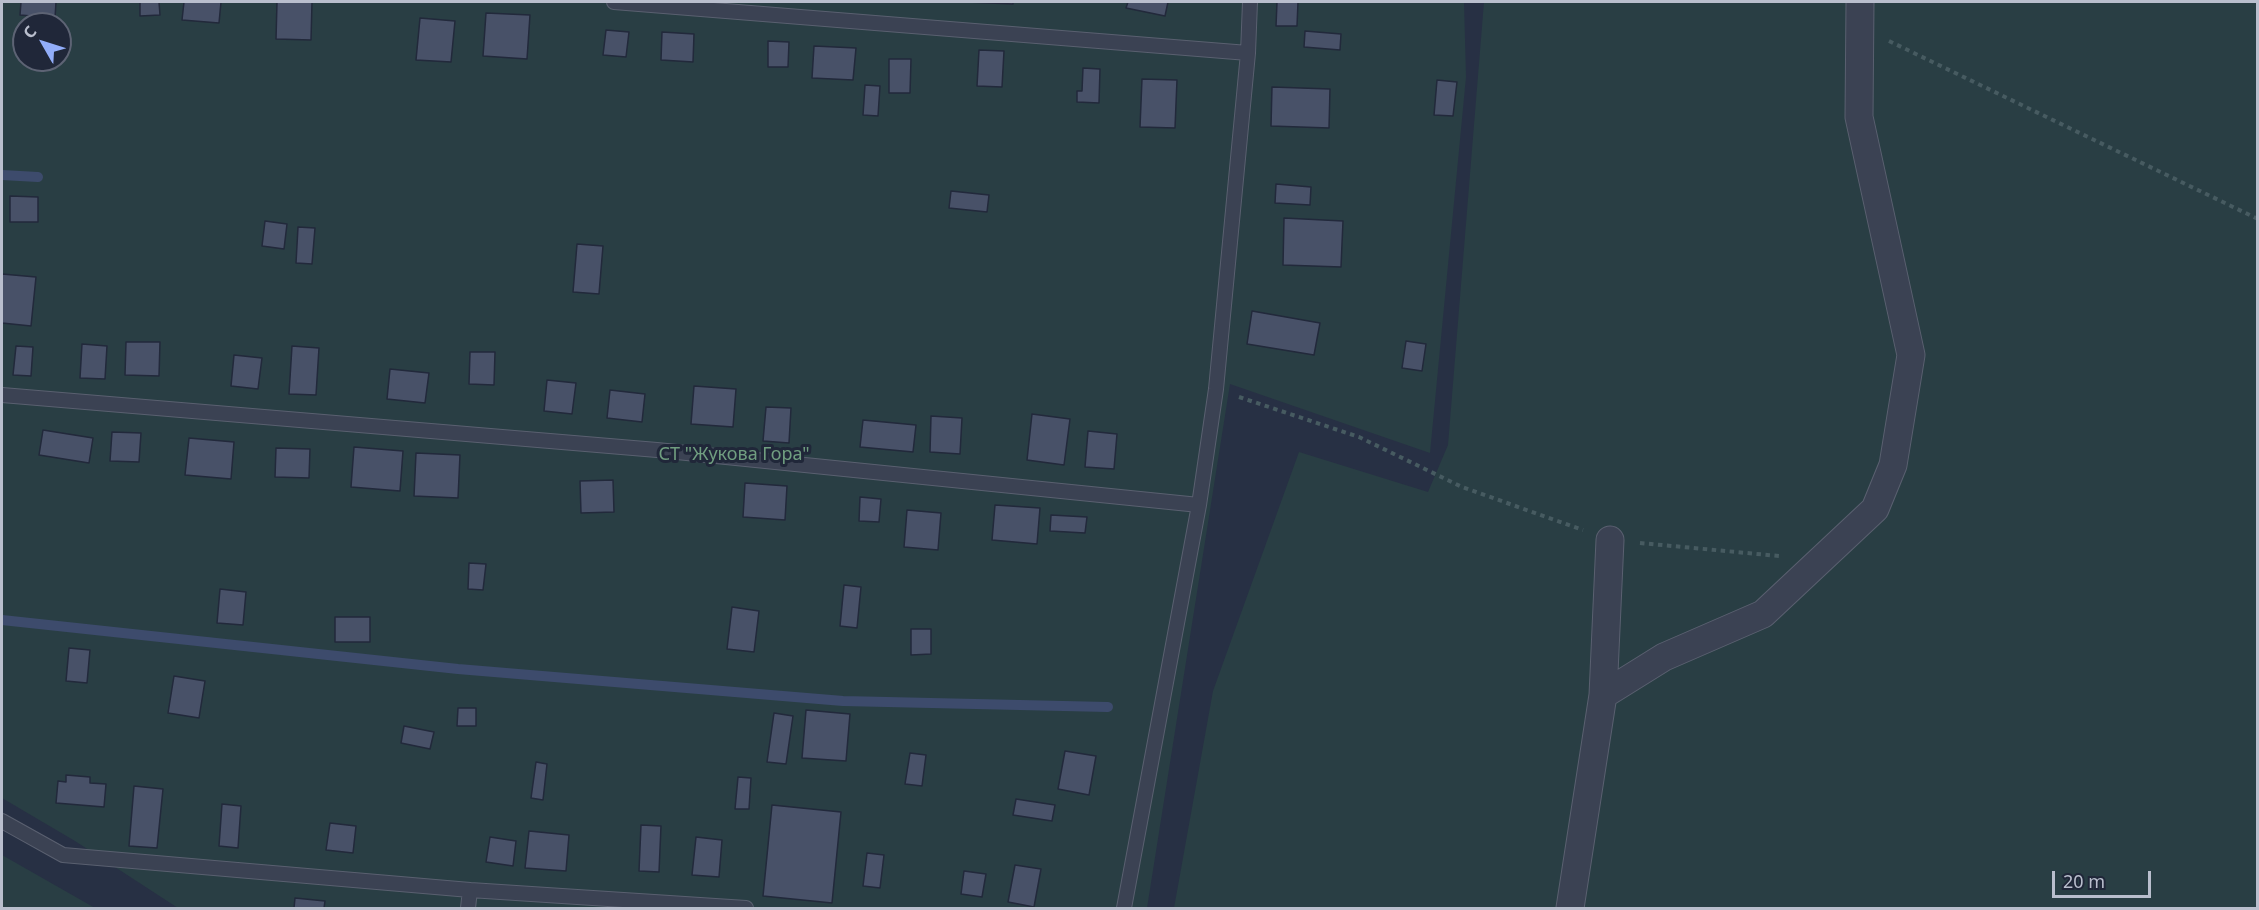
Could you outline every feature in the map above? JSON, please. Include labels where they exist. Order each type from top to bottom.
[{"type":"street","points":[[1603,695],[1664,657],[1762,614],[1875,509],[1893,465],[1911,355],[1859,117],[1861,15]]},
{"type":"street","points":[[1570,909],[1603,695],[1610,540]]},
{"type":"lane","points":[[614,2],[1248,53]]},
{"type":"lane","points":[[1124,909],[1199,505],[1216,389],[1248,53],[1250,2]]},
{"type":"lane","points":[[2,395],[669,452],[1199,505]]},
{"type":"lane","points":[[2,821],[63,855],[470,890],[746,909]]},
{"type":"lane","points":[[468,909],[470,890]]},
{"type":"path","points":[[1861,15],[2258,219]]},
{"type":"path","points":[[1216,389],[1359,437],[1462,487],[1610,540],[1819,560]]},
{"type":"green space","name":"СТ \"Жукова Гора\"","points":[[2,2],[1464,2],[1466,77],[1430,453],[1230,384],[1147,908],[178,908],[75,841],[2,798]]},
{"type":"green space","points":[[1484,2],[2257,2],[2257,908],[1174,908],[1213,691],[1299,452],[1428,492],[1448,445]]},
{"type":"green space","points":[[2,855],[95,908],[2,908]]},
{"type":"building","points":[[21,2],[56,2],[55,12],[20,12]]},
{"type":"building","points":[[140,2],[159,2],[160,15],[140,16]]},
{"type":"building","points":[[184,2],[221,2],[219,23],[182,20]]},
{"type":"building","points":[[277,2],[312,2],[311,40],[276,39]]},
{"type":"building","points":[[967,2],[1013,2],[1013,4]]},
{"type":"building","points":[[1128,2],[1168,2],[1165,16],[1126,8]]},
{"type":"building","points":[[1277,2],[1298,2],[1297,26],[1276,26]]},
{"type":"building","points":[[486,13],[530,15],[527,59],[483,56]]},
{"type":"building","points":[[420,18],[455,21],[451,62],[416,60]]},
{"type":"building","points":[[606,30],[629,32],[626,57],[603,55]]},
{"type":"building","points":[[1305,31],[1341,34],[1340,50],[1304,47]]},
{"type":"building","points":[[662,32],[694,34],[693,62],[661,60]]},
{"type":"building","points":[[768,41],[789,42],[788,67],[768,67]]},
{"type":"building","points":[[814,46],[856,48],[853,80],[812,78]]},
{"type":"building","points":[[979,50],[1004,51],[1002,87],[977,86]]},
{"type":"building","points":[[889,59],[911,59],[910,93],[889,93]]},
{"type":"building","points":[[1083,68],[1100,69],[1099,103],[1077,102],[1077,91],[1082,91]]},
{"type":"building","points":[[1142,79],[1177,80],[1175,128],[1140,127]]},
{"type":"building","points":[[1437,80],[1457,82],[1453,116],[1434,115]]},
{"type":"building","points":[[865,85],[880,86],[878,116],[863,115]]},
{"type":"building","points":[[1272,87],[1330,89],[1329,128],[1271,126]]},
{"type":"building","points":[[1276,184],[1311,187],[1310,205],[1275,203]]},
{"type":"building","points":[[951,191],[989,195],[987,212],[949,208]]},
{"type":"building","points":[[10,196],[38,197],[38,222],[10,222]]},
{"type":"building","points":[[1284,218],[1343,221],[1341,267],[1283,265]]},
{"type":"building","points":[[265,221],[287,224],[284,249],[262,246]]},
{"type":"building","points":[[298,227],[315,228],[312,264],[296,263]]},
{"type":"building","points":[[577,244],[603,246],[599,294],[573,292]]},
{"type":"building","points":[[2,274],[36,277],[31,326],[2,323]]},
{"type":"building","points":[[1252,311],[1320,323],[1314,355],[1247,344]]},
{"type":"building","points":[[1406,341],[1426,344],[1422,371],[1402,368]]},
{"type":"building","points":[[126,342],[160,342],[159,376],[125,375]]},
{"type":"building","points":[[82,344],[107,346],[105,379],[80,378]]},
{"type":"building","points":[[16,346],[33,347],[31,376],[13,375]]},
{"type":"building","points":[[292,346],[319,348],[316,395],[289,394]]},
{"type":"building","points":[[470,352],[495,352],[494,385],[469,384]]},
{"type":"building","points":[[234,355],[262,358],[258,389],[231,386]]},
{"type":"building","points":[[390,369],[429,373],[425,403],[387,399]]},
{"type":"building","points":[[547,380],[576,383],[572,414],[544,411]]},
{"type":"building","points":[[694,386],[736,389],[733,427],[691,424]]},
{"type":"building","points":[[610,390],[645,394],[642,422],[607,418]]},
{"type":"building","points":[[766,407],[791,408],[789,443],[763,441]]},
{"type":"building","points":[[1032,414],[1070,419],[1064,465],[1027,460]]},
{"type":"building","points":[[931,416],[962,418],[960,454],[930,452]]},
{"type":"building","points":[[863,420],[916,425],[913,452],[860,447]]},
{"type":"building","points":[[43,430],[93,438],[89,463],[39,455]]},
{"type":"building","points":[[1088,431],[1117,434],[1114,469],[1085,467]]},
{"type":"building","points":[[112,432],[141,433],[139,462],[110,461]]},
{"type":"building","points":[[189,438],[234,442],[231,479],[185,475]]},
{"type":"building","points":[[354,447],[403,451],[400,491],[351,487]]},
{"type":"building","points":[[276,448],[310,449],[309,478],[275,477]]},
{"type":"building","points":[[416,453],[460,455],[458,498],[414,496]]},
{"type":"building","points":[[613,480],[614,512],[581,513],[580,481]]},
{"type":"building","points":[[745,483],[787,486],[785,520],[743,517]]},
{"type":"building","points":[[860,497],[881,499],[879,522],[859,521]]},
{"type":"building","points":[[995,505],[1040,508],[1037,544],[992,540]]},
{"type":"building","points":[[907,510],[941,513],[938,550],[904,547]]},
{"type":"building","points":[[1051,515],[1087,517],[1085,533],[1050,531]]},
{"type":"building","points":[[469,563],[486,564],[483,590],[468,589]]},
{"type":"building","points":[[844,585],[861,587],[857,628],[840,626]]},
{"type":"building","points":[[220,589],[246,592],[243,625],[217,623]]},
{"type":"building","points":[[732,607],[759,611],[754,652],[727,649]]},
{"type":"building","points":[[335,617],[370,617],[370,642],[335,642]]},
{"type":"building","points":[[911,629],[931,629],[931,654],[911,655]]},
{"type":"building","points":[[69,648],[90,650],[87,683],[66,681]]},
{"type":"building","points":[[174,676],[205,681],[199,718],[168,713]]},
{"type":"building","points":[[458,708],[476,708],[476,726],[457,726]]},
{"type":"building","points":[[806,710],[850,714],[846,761],[802,758]]},
{"type":"building","points":[[774,713],[793,716],[786,764],[767,762]]},
{"type":"building","points":[[404,726],[434,732],[430,749],[401,743]]},
{"type":"building","points":[[1065,751],[1096,756],[1089,795],[1058,789]]},
{"type":"building","points":[[910,753],[926,755],[922,786],[905,784]]},
{"type":"building","points":[[536,762],[547,764],[543,800],[531,798]]},
{"type":"building","points":[[66,775],[90,777],[90,783],[106,784],[104,807],[56,803],[58,781],[66,782]]},
{"type":"building","points":[[738,777],[751,778],[749,809],[735,809]]},
{"type":"building","points":[[134,786],[163,789],[157,848],[129,846]]},
{"type":"building","points":[[1016,799],[1055,805],[1052,821],[1013,815]]},
{"type":"building","points":[[222,804],[241,806],[238,848],[219,846]]},
{"type":"building","points":[[772,805],[841,812],[832,903],[763,896]]},
{"type":"building","points":[[330,823],[356,826],[353,853],[326,850]]},
{"type":"building","points":[[641,825],[661,826],[659,872],[639,871]]},
{"type":"building","points":[[529,831],[569,835],[566,871],[525,868]]},
{"type":"building","points":[[490,837],[516,841],[513,866],[486,862]]},
{"type":"building","points":[[696,837],[722,840],[719,877],[692,875]]},
{"type":"building","points":[[867,853],[884,855],[880,888],[863,886]]},
{"type":"building","points":[[1015,865],[1041,869],[1034,907],[1008,902]]},
{"type":"building","points":[[964,871],[986,874],[982,897],[961,894]]},
{"type":"building","points":[[295,898],[325,901],[324,908],[294,908]]},
{"type":"waterway","points":[[2,175],[38,177]]},
{"type":"waterway","points":[[2,620],[458,669],[843,701],[1108,707]]}]
